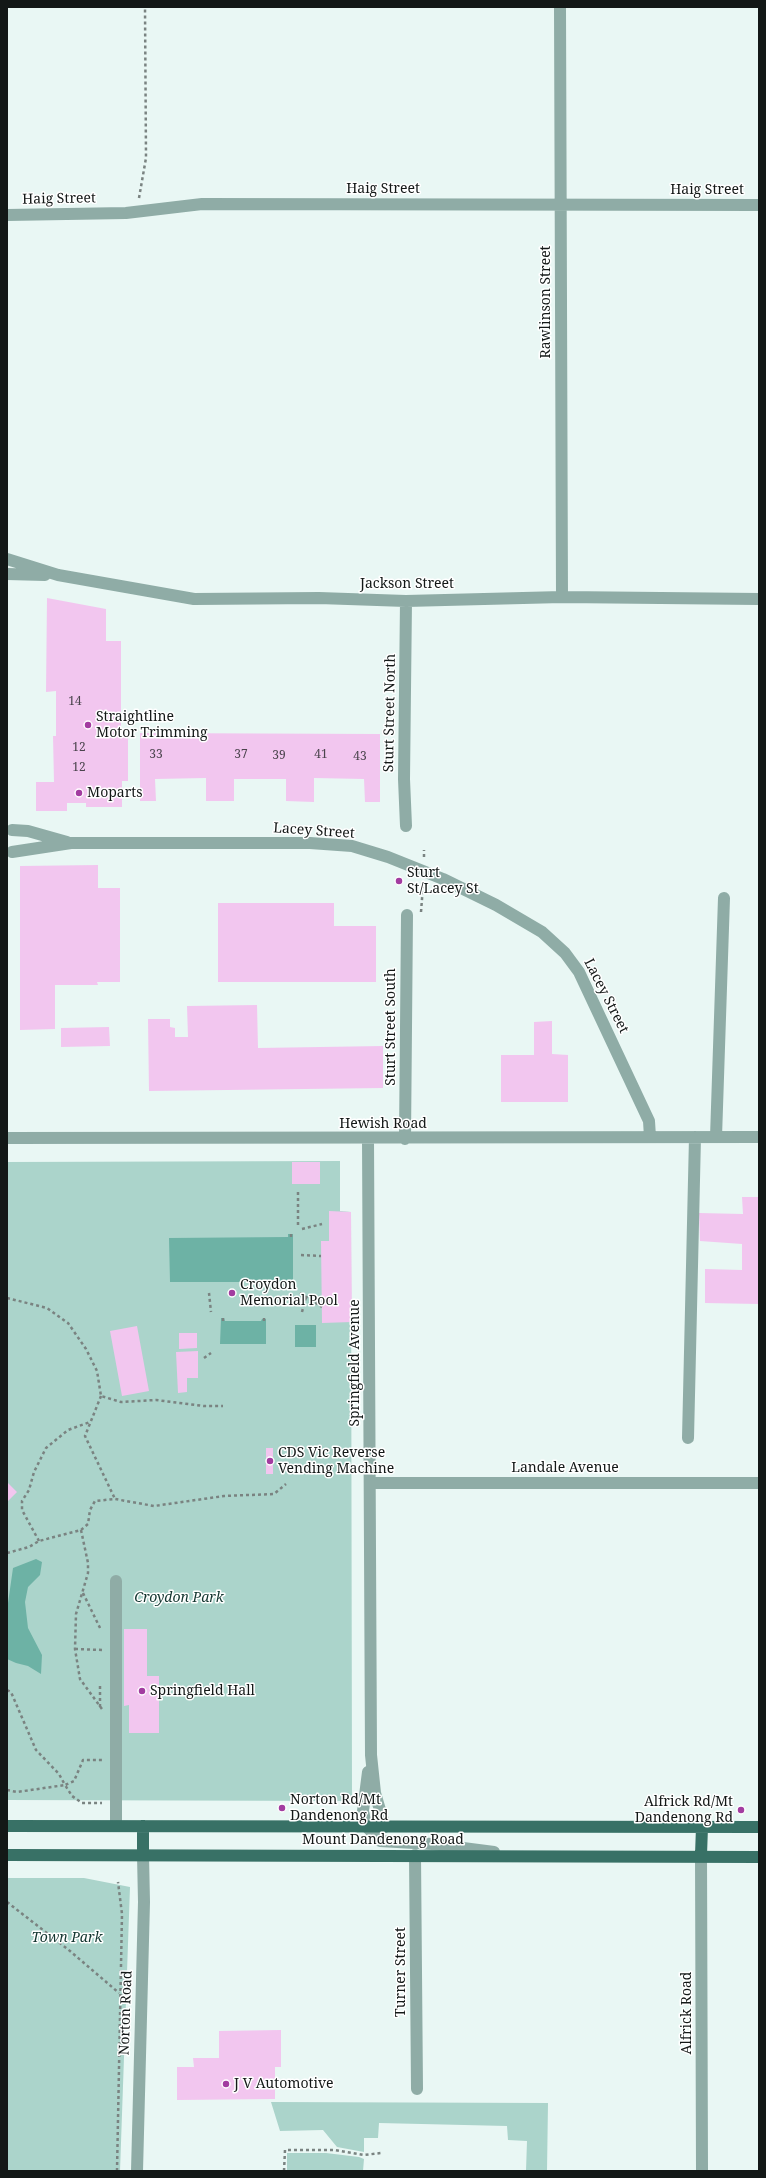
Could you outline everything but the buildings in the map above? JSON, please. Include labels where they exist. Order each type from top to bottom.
[{"type":"main road","name":"Mount Dandenong Road","points":[[7,1826],[759,1827]]},
{"type":"main road","points":[[143,1826],[143,1855]]},
{"type":"main road","points":[[701,1855],[702,1827]]},
{"type":"main road","name":"Mount Dandenong Road","points":[[7,1855],[701,1855],[759,1857]]},
{"type":"street","name":"Rawlinson Street","points":[[560,7],[562,597]]},
{"type":"street","name":"Haig Street","points":[[7,215],[136,212],[202,204],[759,205]]},
{"type":"street","points":[[7,559],[58,575]]},
{"type":"street","points":[[7,574],[58,575]]},
{"type":"street","name":"Jackson Street","points":[[58,575],[194,599],[319,598],[406,601],[562,597],[759,599]]},
{"type":"street","name":"Sturt Street North","points":[[406,601],[404,779],[406,826]]},
{"type":"street","points":[[9,827],[14,837],[9,855]]},
{"type":"street","name":"Lacey Street","points":[[9,827],[70,843]]},
{"type":"street","name":"Lacey Street","points":[[9,855],[70,843],[310,843],[352,846],[388,857],[423,871],[519,918],[542,932],[565,953],[579,972],[624,1066],[649,1121],[650,1137]]},
{"type":"street","points":[[716,1137],[724,898]]},
{"type":"street","name":"Sturt Street South","points":[[405,1139],[406,915]]},
{"type":"street","points":[[688,1438],[695,1137]]},
{"type":"street","name":"Hewish Road","points":[[7,1138],[405,1139],[759,1137]]},
{"type":"street","name":"Springfield Avenue","points":[[368,1139],[371,1483],[371,1755],[375,1793],[385,1827]]},
{"type":"street","name":"Landale Avenue","points":[[371,1483],[759,1483]]},
{"type":"street","points":[[116,1580],[116,1826]]},
{"type":"street","name":"Springfield Avenue","points":[[366,1826],[363,1811],[371,1755]]},
{"type":"street","points":[[366,1826],[380,1841],[432,1844],[514,1855]]},
{"type":"street","name":"Norton Road","points":[[137,2171],[144,1902],[143,1855]]},
{"type":"street","name":"Turner Street","points":[[415,1855],[417,2089]]},
{"type":"street","name":"Alfrick Road","points":[[701,1855],[702,2171]]},
{"type":"path","points":[[136,212],[146,158],[145,7]]},
{"type":"path","points":[[406,915],[422,912],[424,850]]},
{"type":"path","points":[[298,1192],[298,1225]]},
{"type":"path","points":[[302,1228],[322,1224]]},
{"type":"path","points":[[301,1256],[321,1256]]},
{"type":"path","points":[[209,1293],[211,1312]]},
{"type":"path","points":[[300,1293],[322,1307]]},
{"type":"path","points":[[302,1312],[306,1297]]},
{"type":"path","points":[[7,1298],[47,1308],[68,1323],[86,1349],[97,1371],[101,1396],[85,1436],[115,1499]]},
{"type":"path","points":[[204,1358],[211,1353]]},
{"type":"path","points":[[101,1396],[121,1402],[156,1400],[204,1406],[224,1406]]},
{"type":"path","points":[[38,1541],[22,1510],[22,1501],[29,1490],[34,1472],[46,1448],[68,1430],[90,1422]]},
{"type":"path","points":[[7,1553],[29,1547],[38,1541],[48,1540],[81,1530],[88,1524],[90,1510],[95,1501],[115,1499],[154,1506],[224,1496],[274,1494],[286,1484]]},
{"type":"path","points":[[81,1530],[88,1563],[88,1573],[76,1614],[75,1649],[80,1679],[100,1707],[117,1723]]},
{"type":"path","points":[[83,1593],[102,1632]]},
{"type":"path","points":[[75,1649],[110,1650]]},
{"type":"path","points":[[100,1679],[100,1707]]},
{"type":"path","points":[[7,1690],[11,1692],[36,1750],[59,1774],[72,1796],[82,1803],[116,1804]]},
{"type":"path","points":[[7,1790],[18,1792],[65,1786],[74,1780],[83,1760],[117,1760]]},
{"type":"path","points":[[117,2171],[122,1914],[118,1882]]},
{"type":"path","points":[[7,1902],[70,1951],[120,1994]]},
{"type":"path","points":[[284,2171],[285,2150],[335,2150],[364,2155],[381,2154]]},
{"type":"green space","name":"Croydon Park","points":[[340,1161],[340,1211],[351,1212],[352,1801],[7,1800],[7,1162]]},
{"type":"green space","name":"Town Park","points":[[7,1878],[84,1878],[130,1887],[120,2171],[7,2171]]},
{"type":"green space","points":[[271,2102],[548,2103],[547,2171],[526,2171],[527,2141],[508,2140],[507,2126],[379,2123],[378,2138],[364,2138],[364,2152],[337,2147],[323,2130],[280,2131]]},
{"type":"green space","points":[[287,2153],[326,2153],[359,2157],[364,2159],[363,2171],[287,2171]]},
{"type":"shaded area","points":[[288,1234],[293,1234],[293,1286],[289,1286],[288,1282],[170,1282],[169,1238],[288,1237]]},
{"type":"shaded area","points":[[221,1318],[224,1318],[225,1321],[261,1321],[262,1319],[266,1319],[266,1344],[220,1344]]},
{"type":"shaded area","points":[[295,1325],[316,1325],[316,1347],[295,1347]]},
{"type":"shaded area","points":[[36,1559],[42,1562],[40,1575],[28,1587],[25,1602],[28,1628],[42,1655],[41,1674],[28,1666],[7,1659],[7,1610],[13,1568]]},
{"type":"place","name":"Straightline Motor Trimming","points":[[88,725]]},
{"type":"place","name":"Moparts","points":[[79,793]]},
{"type":"place","name":"Sturt St/Lacey St","points":[[399,881]]},
{"type":"place","name":"Croydon Memorial Pool","points":[[232,1293]]},
{"type":"place","name":"CDS Vic Reverse Vending Machine","points":[[270,1461]]},
{"type":"place","name":"Springfield Hall","points":[[142,1691]]},
{"type":"place","name":"Norton Rd/Mt Dandenong Rd","points":[[282,1808]]},
{"type":"place","name":"Alfrick Rd/Mt Dandenong Rd","points":[[741,1810]]},
{"type":"place","name":"J V Automotive","points":[[226,2084]]}]
